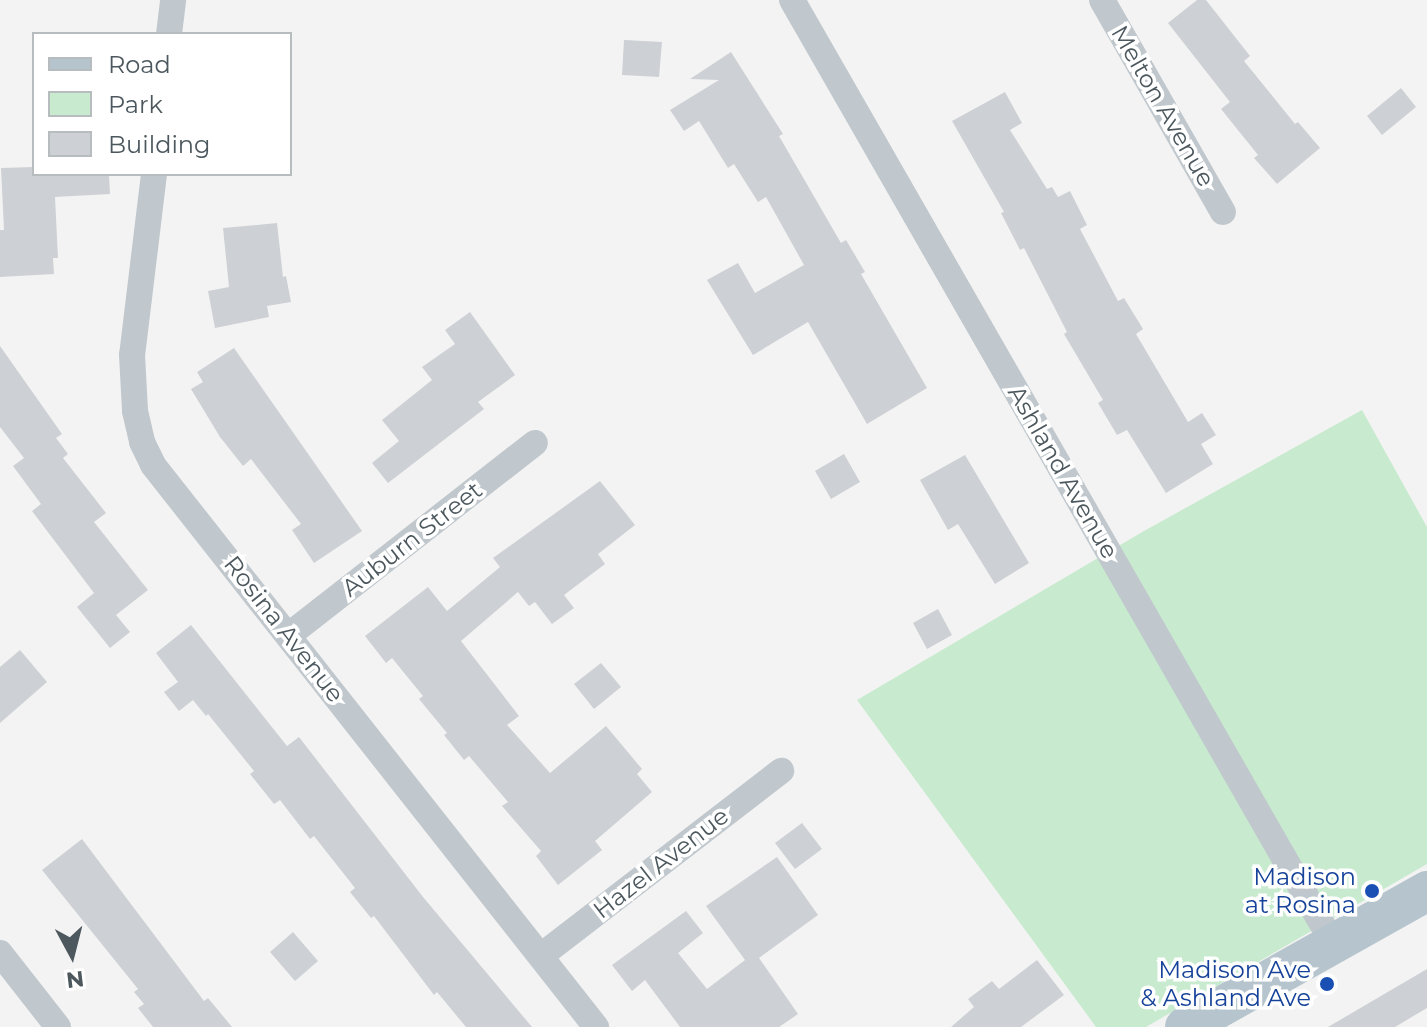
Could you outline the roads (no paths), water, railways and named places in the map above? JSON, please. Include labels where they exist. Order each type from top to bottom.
[{"type":"main road","points":[[1185,1027],[1427,891]]},
{"type":"street","points":[[169,32],[173,0]]},
{"type":"street","name":"Ashland Avenue","points":[[792,0],[1333,943]]},
{"type":"street","name":"Melton Avenue","points":[[1102,0],[1223,212]]},
{"type":"street","name":"Rosina Avenue","points":[[154,176],[132,355],[135,411],[142,442],[153,465],[596,1027]]},
{"type":"street","name":"Auburn Street","points":[[289,635],[535,443]]},
{"type":"street","name":"Hazel Avenue","points":[[542,955],[781,771]]},
{"type":"street","points":[[0,953],[58,1027]]},
{"type":"place","name":"Madison at Rosina","points":[[1372,891]]},
{"type":"place","name":"Madison Ave & Ashland Ave","points":[[1327,984]]}]
